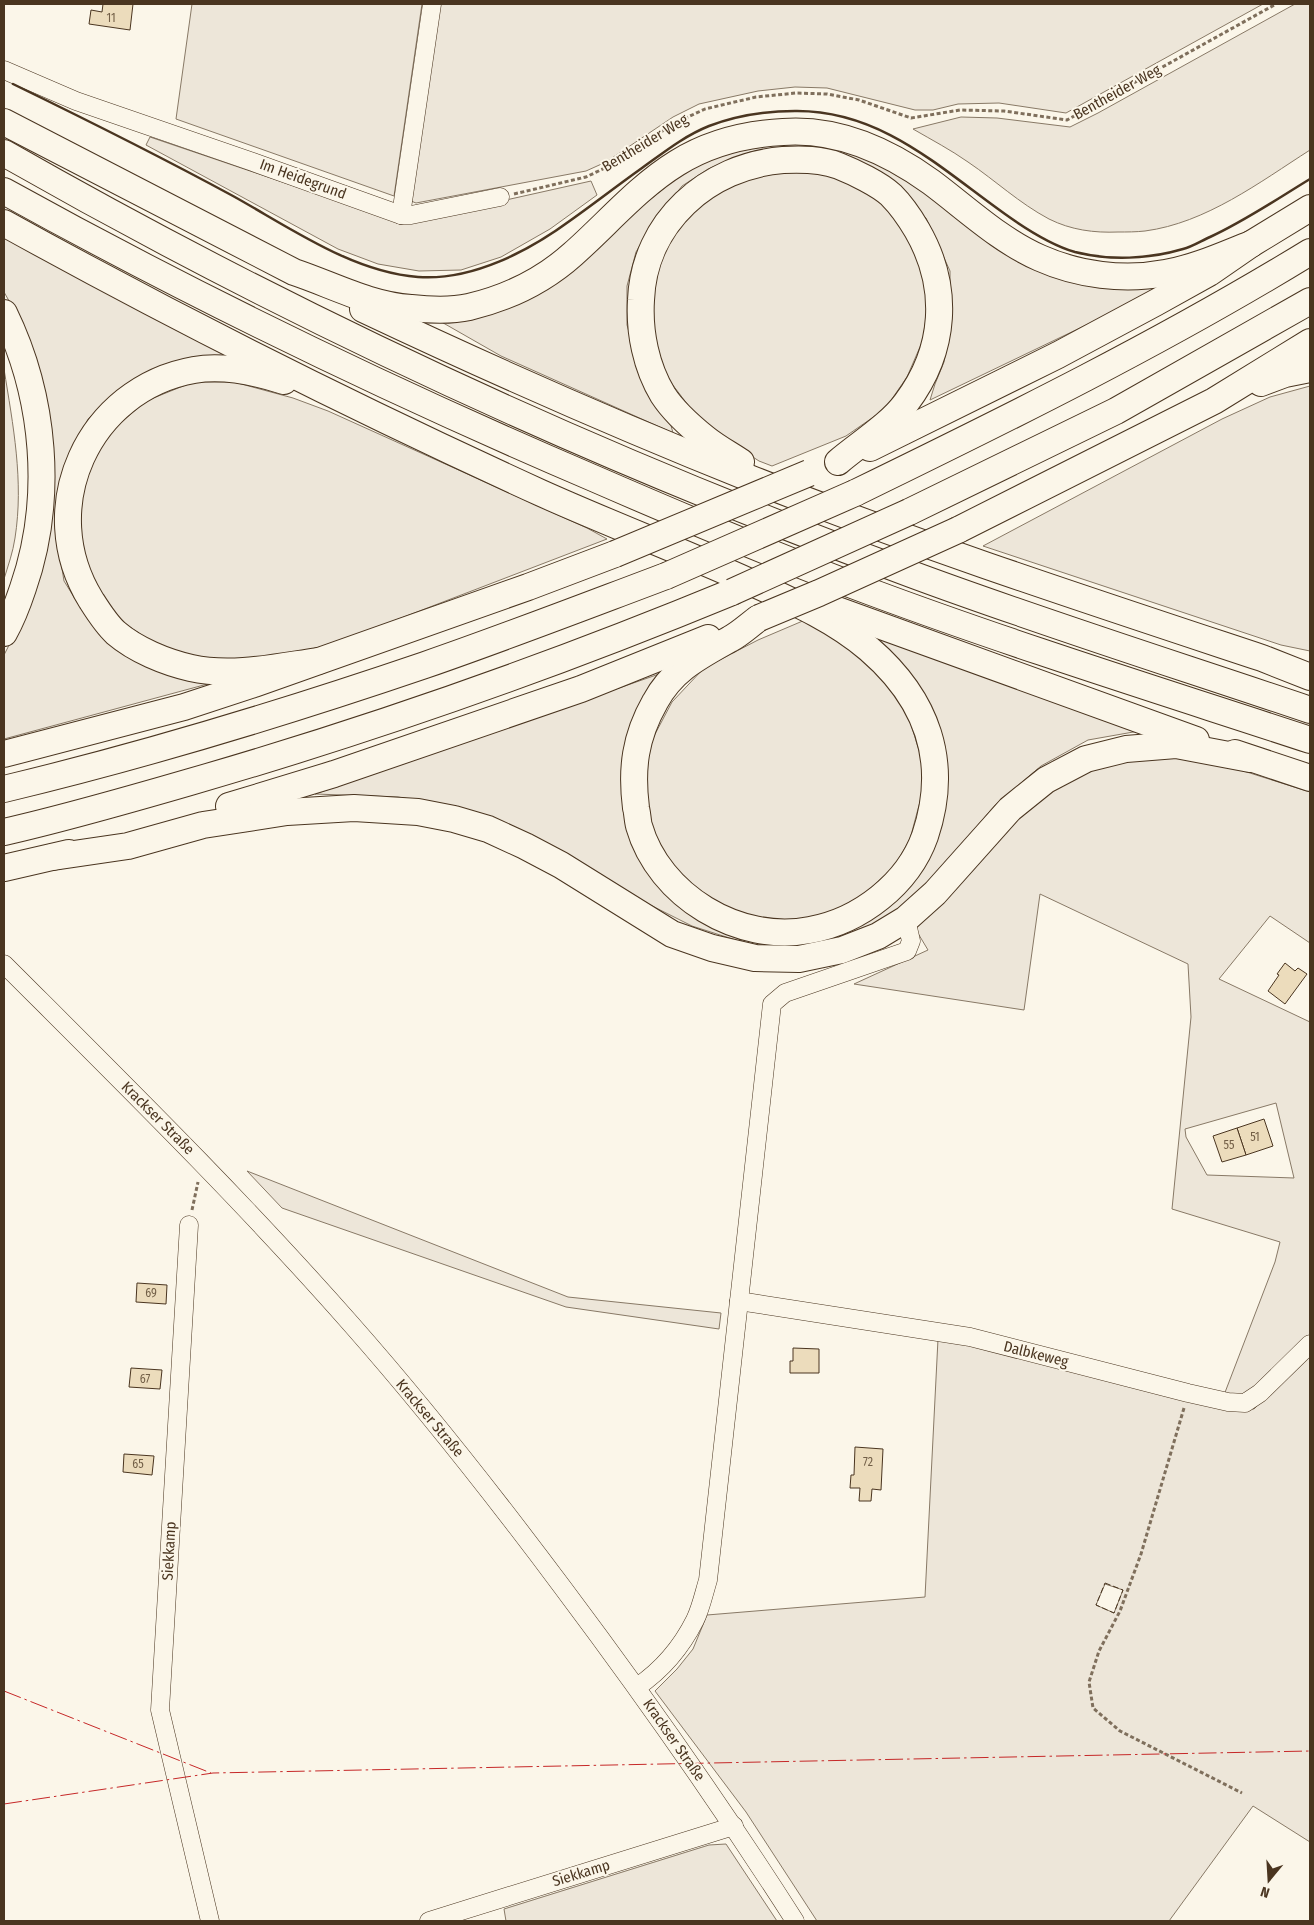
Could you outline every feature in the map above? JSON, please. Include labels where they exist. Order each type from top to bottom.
[{"type":"highway","points":[[4,122],[294,272],[313,285],[421,336],[654,439],[750,478],[847,503]]},
{"type":"highway","points":[[294,272],[352,295],[380,303],[410,308],[467,307],[517,290],[543,276],[571,256],[648,185],[684,159],[701,150],[730,140],[783,132],[808,131],[867,145],[929,181],[971,215],[1014,244],[1040,258],[1076,270],[1110,276],[1165,273],[1202,264],[1251,244]]},
{"type":"highway","points":[[4,153],[100,208],[301,311],[551,428],[711,496],[909,574],[1036,619],[1310,710]]},
{"type":"highway","points":[[838,462],[885,424],[905,405],[920,382],[932,354],[939,325],[940,297],[936,271],[925,244],[910,219],[891,195],[867,180],[837,165],[804,159],[767,162],[736,170],[712,182],[689,198],[670,218],[655,242],[646,266],[641,290],[640,318],[643,344],[663,395],[680,416],[707,440],[748,466],[847,503],[1050,587],[1262,658],[1310,677]]},
{"type":"highway","points":[[4,191],[92,240],[280,336],[471,426],[662,508],[870,592],[1310,740]]},
{"type":"highway","points":[[4,754],[184,707],[254,684],[528,587],[615,554],[809,472],[838,462],[914,428],[1058,355],[1209,273],[1251,244],[1310,208]]},
{"type":"highway","points":[[4,223],[77,263],[359,408],[726,580],[1310,778]]},
{"type":"highway","points":[[4,789],[179,742],[304,705],[427,664],[666,576],[847,503],[1172,332],[1310,252]]},
{"type":"highway","points":[[4,832],[123,802],[330,740],[504,681],[659,622],[726,580],[909,512],[1116,411],[1310,301]]},
{"type":"highway","points":[[4,313],[23,358],[39,426],[41,457],[41,489],[37,540],[20,597],[4,634]]},
{"type":"highway","points":[[4,868],[53,857],[183,820],[334,774],[580,689],[759,618],[958,530],[1214,401],[1310,342]]},
{"type":"highway","points":[[1214,401],[1285,374],[1310,369]]},
{"type":"highway","points":[[318,661],[227,672],[192,668],[168,661],[138,648],[116,633],[100,614],[83,588],[72,562],[67,514],[70,489],[87,445],[103,421],[122,403],[143,389],[168,377],[196,370],[223,370],[260,374],[300,386],[359,408]]},
{"type":"highway","points":[[726,580],[803,606],[842,628],[871,651],[895,675],[914,700],[927,729],[932,751],[936,786],[933,813],[922,844],[906,870],[889,890],[869,907],[842,921],[808,931],[775,932],[745,927],[714,915],[688,898],[670,880],[652,856],[639,825],[633,783],[635,753],[644,723],[656,700],[673,675],[710,649],[734,637],[759,618]]},
{"type":"highway","points":[[1262,658],[1310,666]]},
{"type":"highway","points":[[53,857],[128,846],[203,825],[250,816],[318,809],[387,809],[418,812],[454,819],[488,829],[561,865],[672,934],[712,948],[755,958],[799,959],[842,950],[878,936],[906,919],[935,893],[1010,809],[1046,780],[1086,759],[1126,749],[1176,746],[1250,759]]},
{"type":"street","points":[[432,4],[402,215],[411,215],[500,197]]},
{"type":"street","name":"Im Heidegrund","points":[[4,70],[76,101],[402,215]]},
{"type":"street","points":[[637,1687],[653,1676],[669,1660],[696,1620],[708,1580],[772,1004],[785,993],[907,951],[911,941],[906,919]]},
{"type":"street","name":"Krackser Straße","points":[[4,964],[206,1165],[352,1324],[485,1483],[637,1687],[734,1826],[795,1921]]},
{"type":"street","name":"Siekkamp","points":[[189,1225],[160,1710],[210,1921]]},
{"type":"street","name":"Dalbkeweg","points":[[739,1301],[970,1336],[1228,1402],[1245,1403],[1260,1393],[1310,1344]]},
{"type":"street","name":"Siekkamp","points":[[429,1921],[734,1826]]},
{"type":"path","name":"Bentheider Weg","points":[[500,197],[586,177],[609,166],[672,124],[705,109],[756,97],[796,93],[827,94],[859,100],[911,118],[960,110],[1004,111],[1067,120],[1276,4]]},
{"type":"path","points":[[189,1225],[199,1177],[206,1184]]},
{"type":"path","points":[[1188,1393],[1141,1554],[1120,1611],[1099,1651],[1089,1682],[1093,1708],[1120,1730],[1242,1793]]},
{"type":"shaded area","points":[[192,4],[422,4],[394,196],[176,119]]},
{"type":"shaded area","points":[[440,4],[1263,4],[1066,113],[999,103],[958,104],[933,110],[915,110],[827,88],[795,87],[758,91],[699,104],[673,117],[606,162],[586,171],[416,203],[411,201]]},
{"type":"shaded area","points":[[1295,4],[1310,4],[1310,150],[1232,200],[1168,227],[1135,232],[1109,232],[1066,226],[1038,213],[962,158],[913,129],[961,117],[997,118],[1070,127]]},
{"type":"shaded area","points":[[150,137],[403,223],[591,181],[597,195],[550,229],[501,257],[461,270],[419,271],[378,264],[338,249],[146,145]]},
{"type":"shaded area","points":[[793,140],[873,158],[964,220],[1152,285],[1157,291],[930,400],[944,362],[950,329],[950,271],[926,218],[890,182],[782,147],[750,152],[708,169],[682,186],[652,225],[636,252],[627,286],[627,325],[637,360],[669,418],[673,433],[501,356],[438,320],[615,228],[679,176],[725,150]]},
{"type":"shaded area","points":[[789,170],[833,176],[854,185],[879,201],[902,225],[918,249],[928,304],[923,340],[907,377],[885,409],[846,436],[772,466],[759,461],[727,440],[694,413],[669,380],[655,349],[652,318],[654,279],[665,248],[684,216],[739,178]]},
{"type":"shaded area","points":[[4,237],[239,359],[116,392],[88,419],[64,470],[55,525],[64,581],[89,621],[215,682],[4,739],[4,655],[29,606],[42,565],[17,315],[4,292]]},
{"type":"shaded area","points":[[4,369],[16,453],[18,495],[14,543],[4,579]]},
{"type":"shaded area","points":[[193,382],[234,382],[293,398],[328,411],[587,528],[607,539],[370,630],[320,647],[275,657],[227,660],[188,656],[149,640],[121,621],[98,595],[80,558],[79,513],[87,469],[111,431],[146,401]]},
{"type":"shaded area","points":[[1310,386],[1310,651],[1281,645],[983,546],[1222,419],[1270,397]]},
{"type":"shaded area","points":[[805,620],[860,654],[890,686],[910,721],[922,760],[922,794],[910,839],[894,867],[863,895],[826,915],[790,921],[758,919],[721,906],[689,886],[646,827],[646,759],[654,736],[672,702],[704,668],[758,640]]},
{"type":"shaded area","points":[[866,634],[1139,731],[1088,740],[1041,766],[995,805],[927,885],[880,925],[815,946],[817,938],[898,896],[946,770]]},
{"type":"shaded area","points":[[662,673],[623,760],[676,898],[745,943],[692,926],[455,807],[398,797],[315,794]]},
{"type":"shaded area","points":[[1149,755],[1215,762],[1310,792],[1310,943],[1270,916],[1219,979],[1310,1022],[1310,1337],[1245,1397],[1224,1395],[1275,1262],[1280,1242],[1172,1209],[1191,1017],[1188,964],[1040,894],[1024,1010],[854,984],[928,950],[913,925],[1027,806],[1073,776]],"holes":[[[1276,1103],[1294,1178],[1207,1175],[1186,1137],[1185,1129]]]},
{"type":"shaded area","points":[[247,1171],[568,1297],[721,1313],[719,1329],[566,1307],[282,1208]]},
{"type":"shaded area","points":[[938,1339],[978,1345],[1238,1407],[1254,1409],[1310,1353],[1310,1842],[1253,1806],[1169,1921],[817,1921],[746,1812],[655,1691],[677,1669],[693,1649],[707,1615],[925,1597]],"holes":[[[1105,1584],[1123,1590],[1114,1613],[1096,1605]]]},
{"type":"shaded area","points":[[726,1844],[777,1921],[506,1921],[504,1909],[709,1845]]},
{"type":"building","points":[[103,4],[133,4],[130,30],[89,24],[91,10],[102,12]]},
{"type":"building","points":[[1285,963],[1295,971],[1298,968],[1307,974],[1285,1004],[1268,991]]},
{"type":"building","points":[[1264,1119],[1273,1146],[1246,1155],[1237,1128]]},
{"type":"building","points":[[1237,1128],[1246,1155],[1222,1162],[1213,1136]]},
{"type":"building","points":[[137,1283],[167,1285],[166,1304],[136,1302]]},
{"type":"building","points":[[793,1348],[819,1349],[819,1373],[790,1373],[790,1361],[793,1361]]},
{"type":"building","points":[[131,1368],[162,1370],[160,1389],[129,1387]]},
{"type":"building","points":[[855,1447],[883,1449],[881,1490],[872,1489],[871,1501],[859,1501],[860,1488],[850,1488],[851,1475],[854,1475]]},
{"type":"building","points":[[124,1454],[154,1456],[152,1475],[123,1472]]},
{"type":"fence","points":[[1105,1583],[1123,1590],[1114,1613],[1096,1605],[1105,1583]]},
{"type":"wall","points":[[13,84],[179,167],[299,234],[345,257],[369,267],[418,277],[459,274],[499,262],[518,253],[555,232],[691,135],[719,122],[762,113],[795,111],[826,113],[855,120],[882,131],[933,161],[1005,214],[1039,236],[1075,252],[1102,257],[1143,257],[1190,247],[1261,210],[1310,179]]},
{"type":"power","points":[[4,1691],[211,1773]]},
{"type":"power","points":[[4,1804],[213,1773],[1310,1751]]}]
